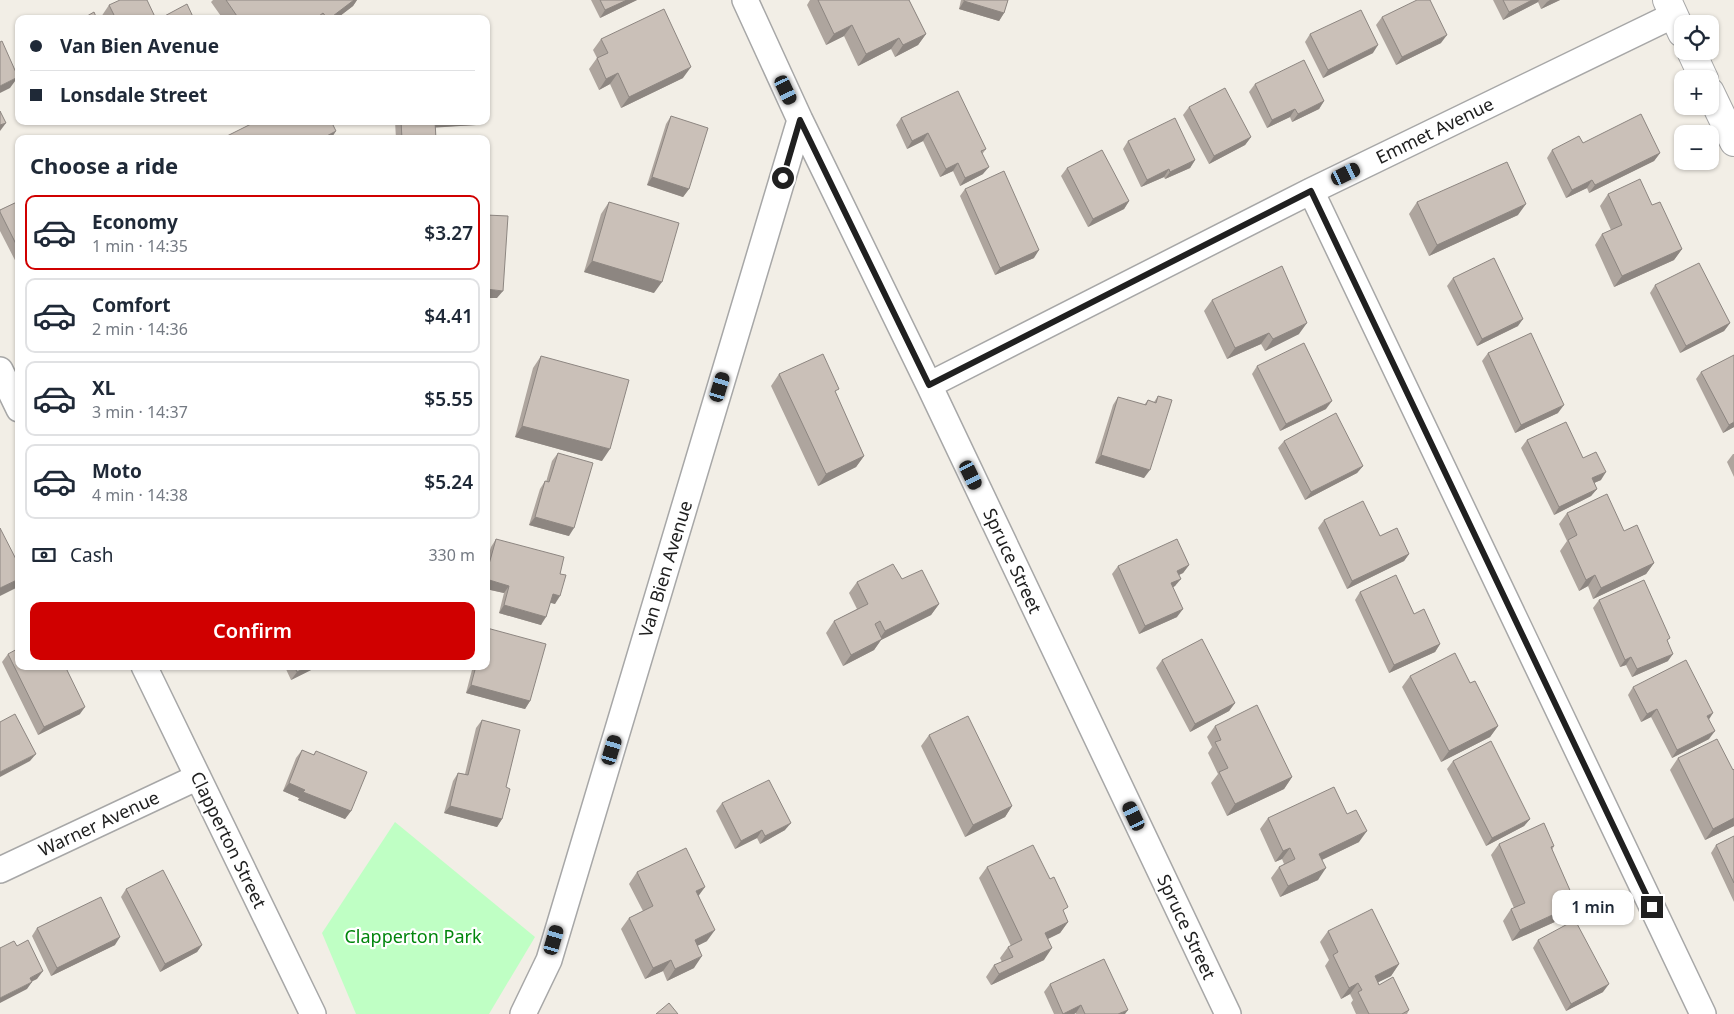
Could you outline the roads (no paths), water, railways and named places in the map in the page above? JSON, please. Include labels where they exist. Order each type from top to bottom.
[{"type":"street","name":"Spruce Street","points":[[745,0],[800,120],[929,385],[1228,1014]]},
{"type":"street","name":"Emmet Avenue","points":[[929,385],[1311,191],[1674,16]]},
{"type":"street","points":[[1719,111],[1734,142]]},
{"type":"street","name":"Van Bien Avenue","points":[[523,1014],[549,960],[800,120]]},
{"type":"street","points":[[1311,191],[1703,1014]]},
{"type":"street","points":[[0,370],[14,408]]},
{"type":"street","name":"Clapperton Street","points":[[146,670],[313,1014]]},
{"type":"street","name":"Warner Avenue","points":[[0,870],[198,777]]},
{"type":"park label","name":"Clapperton Park","points":[[413,937]]}]
